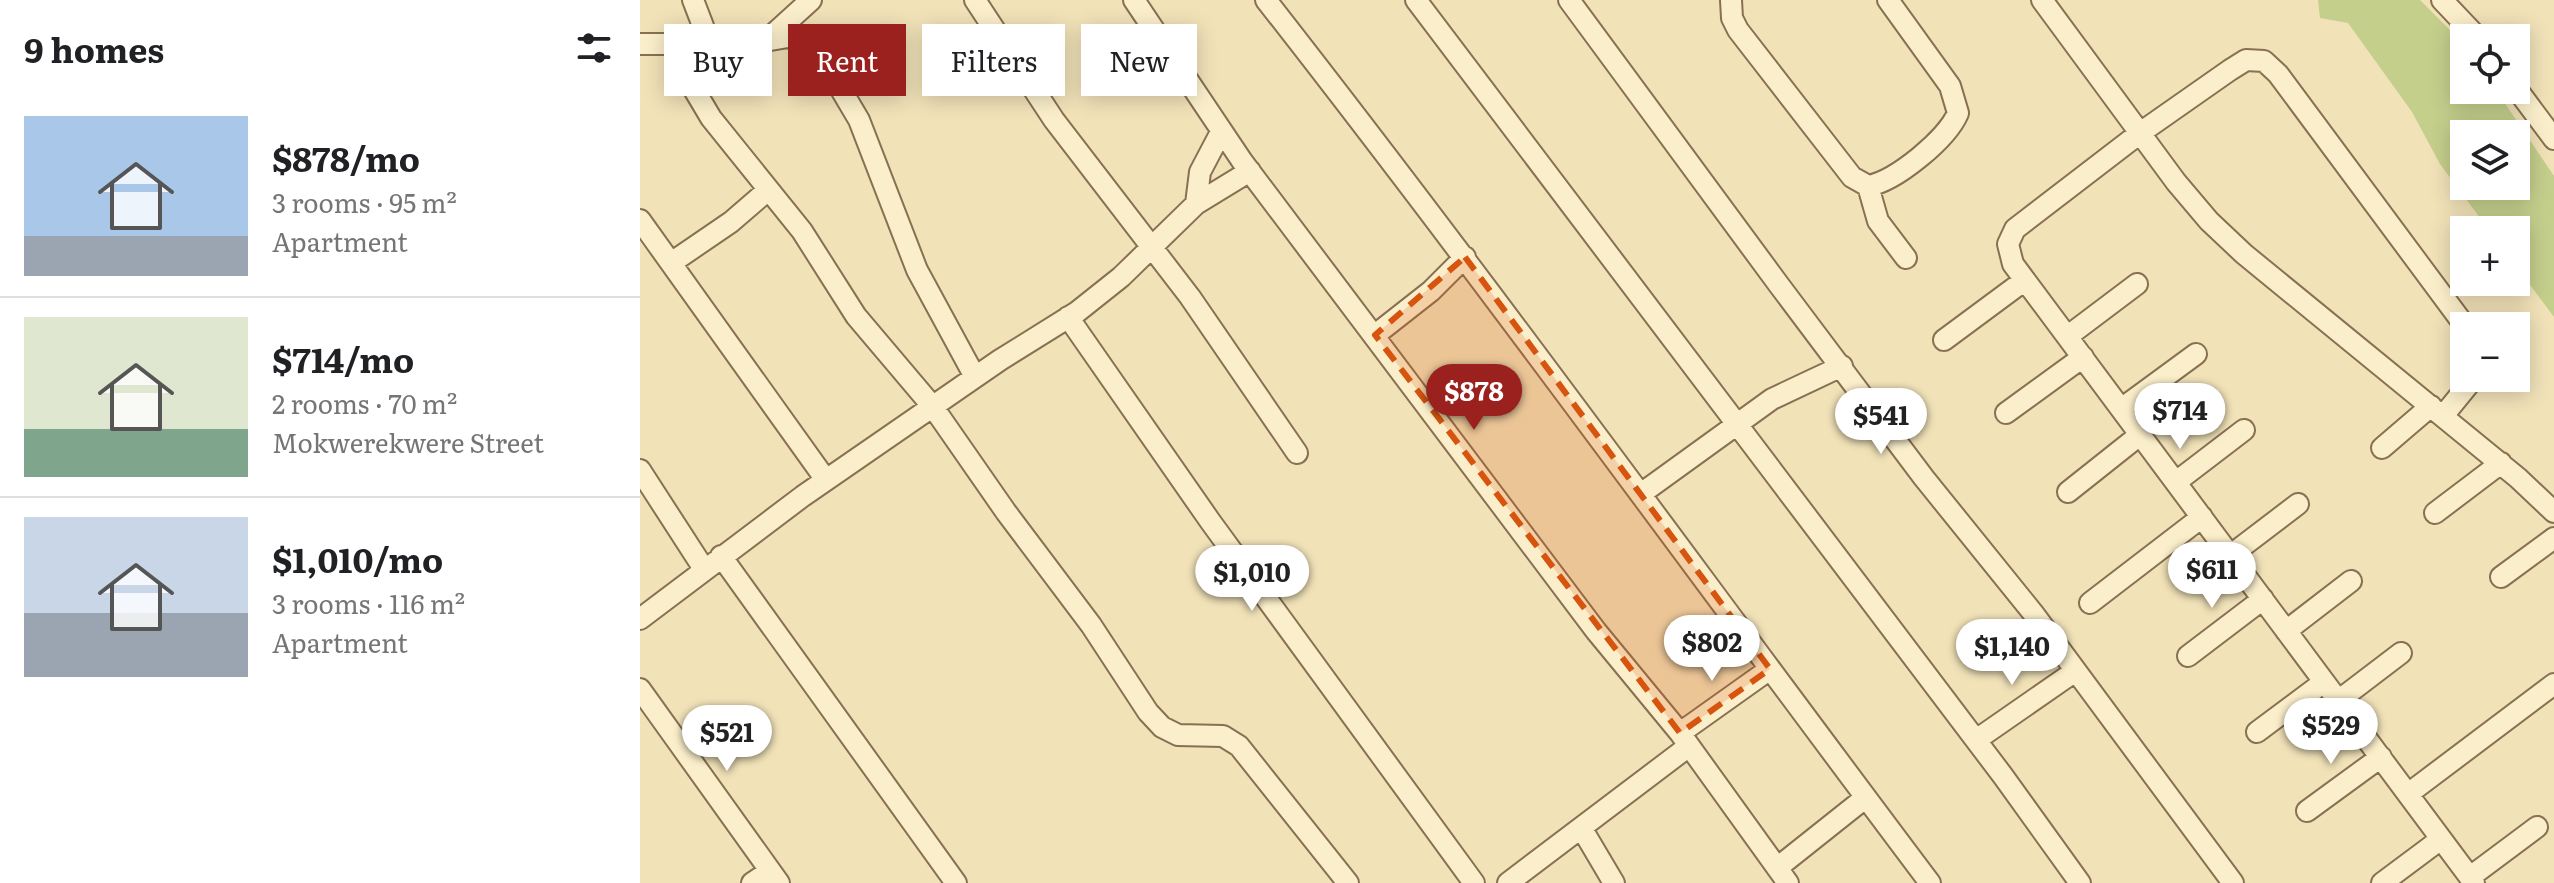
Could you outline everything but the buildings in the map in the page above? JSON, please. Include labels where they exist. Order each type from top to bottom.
[{"type":"street","points":[[693,0],[702,24]]},
{"type":"street","points":[[975,0],[1054,120],[1153,248],[1297,453]]},
{"type":"street","points":[[1134,0],[1221,132],[1596,631],[1685,740],[1782,875],[1865,798]]},
{"type":"street","points":[[1266,0],[1465,257],[1930,883]]},
{"type":"street","points":[[1416,0],[1976,740],[2080,883]]},
{"type":"street","points":[[1569,0],[1924,478],[2033,613],[2233,883]]},
{"type":"street","points":[[1731,0],[1732,18],[1738,30],[1852,177],[1868,186],[1878,221],[1906,258]]},
{"type":"street","points":[[1868,186],[1886,181],[1944,136],[1958,113],[1950,86],[1888,0]]},
{"type":"street","points":[[2042,0],[2209,221],[2501,463],[2554,512]]},
{"type":"street","points":[[2442,0],[2465,24]]},
{"type":"street","points":[[772,36],[806,5]]},
{"type":"street","points":[[640,44],[664,45]]},
{"type":"street","points":[[2455,312],[2278,74],[2264,61],[2246,60],[2140,133],[2015,229],[2008,244],[2008,254],[2025,280],[2472,880],[2537,827]]},
{"type":"street","points":[[698,96],[711,118],[802,231],[856,316],[933,407],[1006,512],[1091,625],[1148,712],[1162,727],[1178,735],[1223,736],[1239,746],[1348,883]]},
{"type":"street","points":[[845,96],[859,120],[917,270],[975,377]]},
{"type":"street","points":[[2528,104],[2554,139]]},
{"type":"street","points":[[1196,204],[1200,172],[1221,132]]},
{"type":"street","points":[[640,619],[826,480],[1068,317],[1153,248],[1196,204],[1250,171]]},
{"type":"street","points":[[671,263],[731,222],[768,190]]},
{"type":"street","points":[[640,220],[826,480]]},
{"type":"street","points":[[1375,335],[1431,291],[1465,257]]},
{"type":"street","points":[[1944,340],[2025,280]]},
{"type":"street","points":[[2068,336],[2137,284]]},
{"type":"street","points":[[1068,317],[1139,423],[1474,883]]},
{"type":"street","points":[[2121,409],[2196,354]]},
{"type":"street","points":[[2006,413],[2083,357]]},
{"type":"street","points":[[1642,493],[1736,422],[1772,399],[1842,366]]},
{"type":"street","points":[[2382,448],[2437,411],[2458,392]]},
{"type":"street","points":[[2176,482],[2244,430]]},
{"type":"street","points":[[2068,492],[2141,434]]},
{"type":"street","points":[[2435,513],[2501,463]]},
{"type":"street","points":[[640,470],[704,569]]},
{"type":"street","points":[[2231,555],[2298,504]]},
{"type":"street","points":[[2090,603],[2202,517]]},
{"type":"street","points":[[2501,577],[2554,538]]},
{"type":"street","points":[[721,556],[956,883]]},
{"type":"street","points":[[2286,631],[2351,581]]},
{"type":"street","points":[[2188,656],[2263,599]]},
{"type":"street","points":[[2338,701],[2401,653]]},
{"type":"street","points":[[1508,883],[1582,829],[1770,669]]},
{"type":"street","points":[[1976,740],[2074,672]]},
{"type":"street","points":[[2257,732],[2324,682]]},
{"type":"street","points":[[2408,794],[2554,684]]},
{"type":"street","points":[[640,689],[775,877],[752,883]]},
{"type":"street","points":[[2307,811],[2381,757]]},
{"type":"street","points":[[1582,829],[1614,883]]},
{"type":"street","points":[[2382,883],[2441,839]]},
{"type":"highlighted area","points":[[1465,257],[1770,669],[1680,733],[1375,335]]},
{"type":"green space","points":[[2318,0],[2420,0],[2450,30],[2450,104],[2505,104],[2516,120],[2450,120],[2450,177],[2412,112],[2348,23],[2320,18]]},
{"type":"green space","points":[[2530,140],[2554,176],[2554,317],[2530,285],[2530,216],[2479,216],[2467,200],[2530,200]]}]
